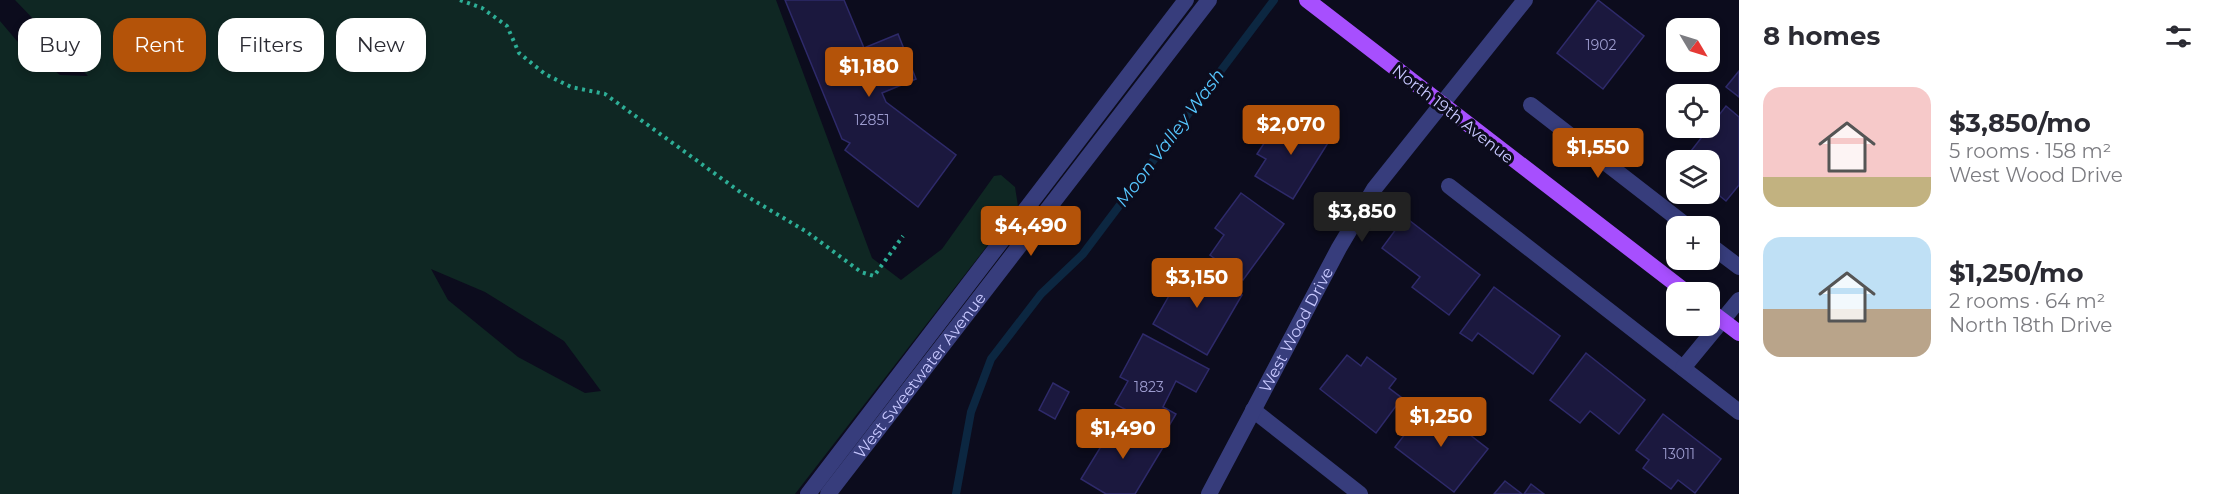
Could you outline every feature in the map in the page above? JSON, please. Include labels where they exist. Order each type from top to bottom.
[{"type":"main road","name":"North 19th Avenue","points":[[1310,3],[1673,282]]},
{"type":"main road","points":[[1720,319],[1739,333]]},
{"type":"street","name":"West Sweetwater Avenue","points":[[808,494],[1186,0]]},
{"type":"street","name":"West Sweetwater Avenue","points":[[828,494],[1209,0]]},
{"type":"street","name":"West Wood Drive","points":[[1209,494],[1339,248],[1374,189],[1525,0]]},
{"type":"street","points":[[1531,105],[1674,216]]},
{"type":"street","points":[[1449,186],[1739,412]]},
{"type":"street","points":[[1720,253],[1739,267]]},
{"type":"street","points":[[1720,313],[1739,300]]},
{"type":"street","points":[[1683,368],[1703,336]]},
{"type":"street","points":[[1252,410],[1360,494]]},
{"type":"path","points":[[460,0],[482,8],[507,26],[519,53],[545,74],[572,87],[605,94],[743,194],[807,232],[861,272],[874,276],[903,236]]},
{"type":"green space","points":[[15,0],[776,0],[872,258],[901,280],[942,249],[994,176],[1001,175],[1015,187],[1018,206],[795,494],[0,494],[0,21],[18,42],[18,72],[56,72],[60,75],[88,76],[84,72],[101,72],[101,18],[32,18]],"holes":[[[431,269],[485,292],[564,341],[601,391],[585,393],[518,357],[448,300]]]},
{"type":"building","points":[[785,0],[844,0],[864,48],[898,34],[916,79],[882,93],[886,102],[956,155],[918,207],[845,150],[850,143],[842,139]]},
{"type":"building","points":[[1598,0],[1644,36],[1603,89],[1557,53]]},
{"type":"building","points":[[1739,71],[1739,97],[1726,87]]},
{"type":"building","points":[[1726,106],[1739,117],[1739,185],[1726,201],[1720,196],[1720,150],[1692,150],[1701,138],[1720,138],[1720,114]]},
{"type":"building","points":[[1293,114],[1331,138],[1293,199],[1255,176],[1266,159],[1257,154],[1274,128],[1282,133]]},
{"type":"building","points":[[1241,193],[1284,224],[1243,280],[1210,255],[1224,235],[1215,228]]},
{"type":"building","points":[[1405,217],[1480,275],[1449,315],[1412,287],[1420,277],[1382,248]]},
{"type":"building","points":[[1187,264],[1242,295],[1207,355],[1153,324]]},
{"type":"building","points":[[1494,287],[1560,336],[1533,374],[1478,333],[1472,341],[1460,333]]},
{"type":"building","points":[[1143,334],[1209,369],[1196,392],[1176,381],[1163,407],[1176,414],[1166,431],[1115,404],[1128,381],[1120,377]]},
{"type":"building","points":[[1586,353],[1645,400],[1619,434],[1590,411],[1580,423],[1550,400]]},
{"type":"building","points":[[1347,355],[1361,366],[1367,357],[1396,379],[1389,388],[1402,398],[1376,433],[1320,389]]},
{"type":"building","points":[[1053,383],[1069,392],[1055,419],[1039,410]]},
{"type":"building","points":[[1429,403],[1488,449],[1454,492],[1395,447]]},
{"type":"building","points":[[1663,414],[1721,459],[1695,493],[1678,480],[1671,489],[1643,468],[1649,460],[1636,450]]},
{"type":"building","points":[[1119,417],[1165,444],[1135,494],[1106,494],[1081,479]]},
{"type":"building","points":[[1505,481],[1522,494],[1494,494]]},
{"type":"building","points":[[1531,484],[1544,494],[1524,494]]},
{"type":"waterway","name":"Moon Valley Wash","points":[[956,494],[971,412],[991,359],[1041,294],[1083,254],[1274,0]]}]
